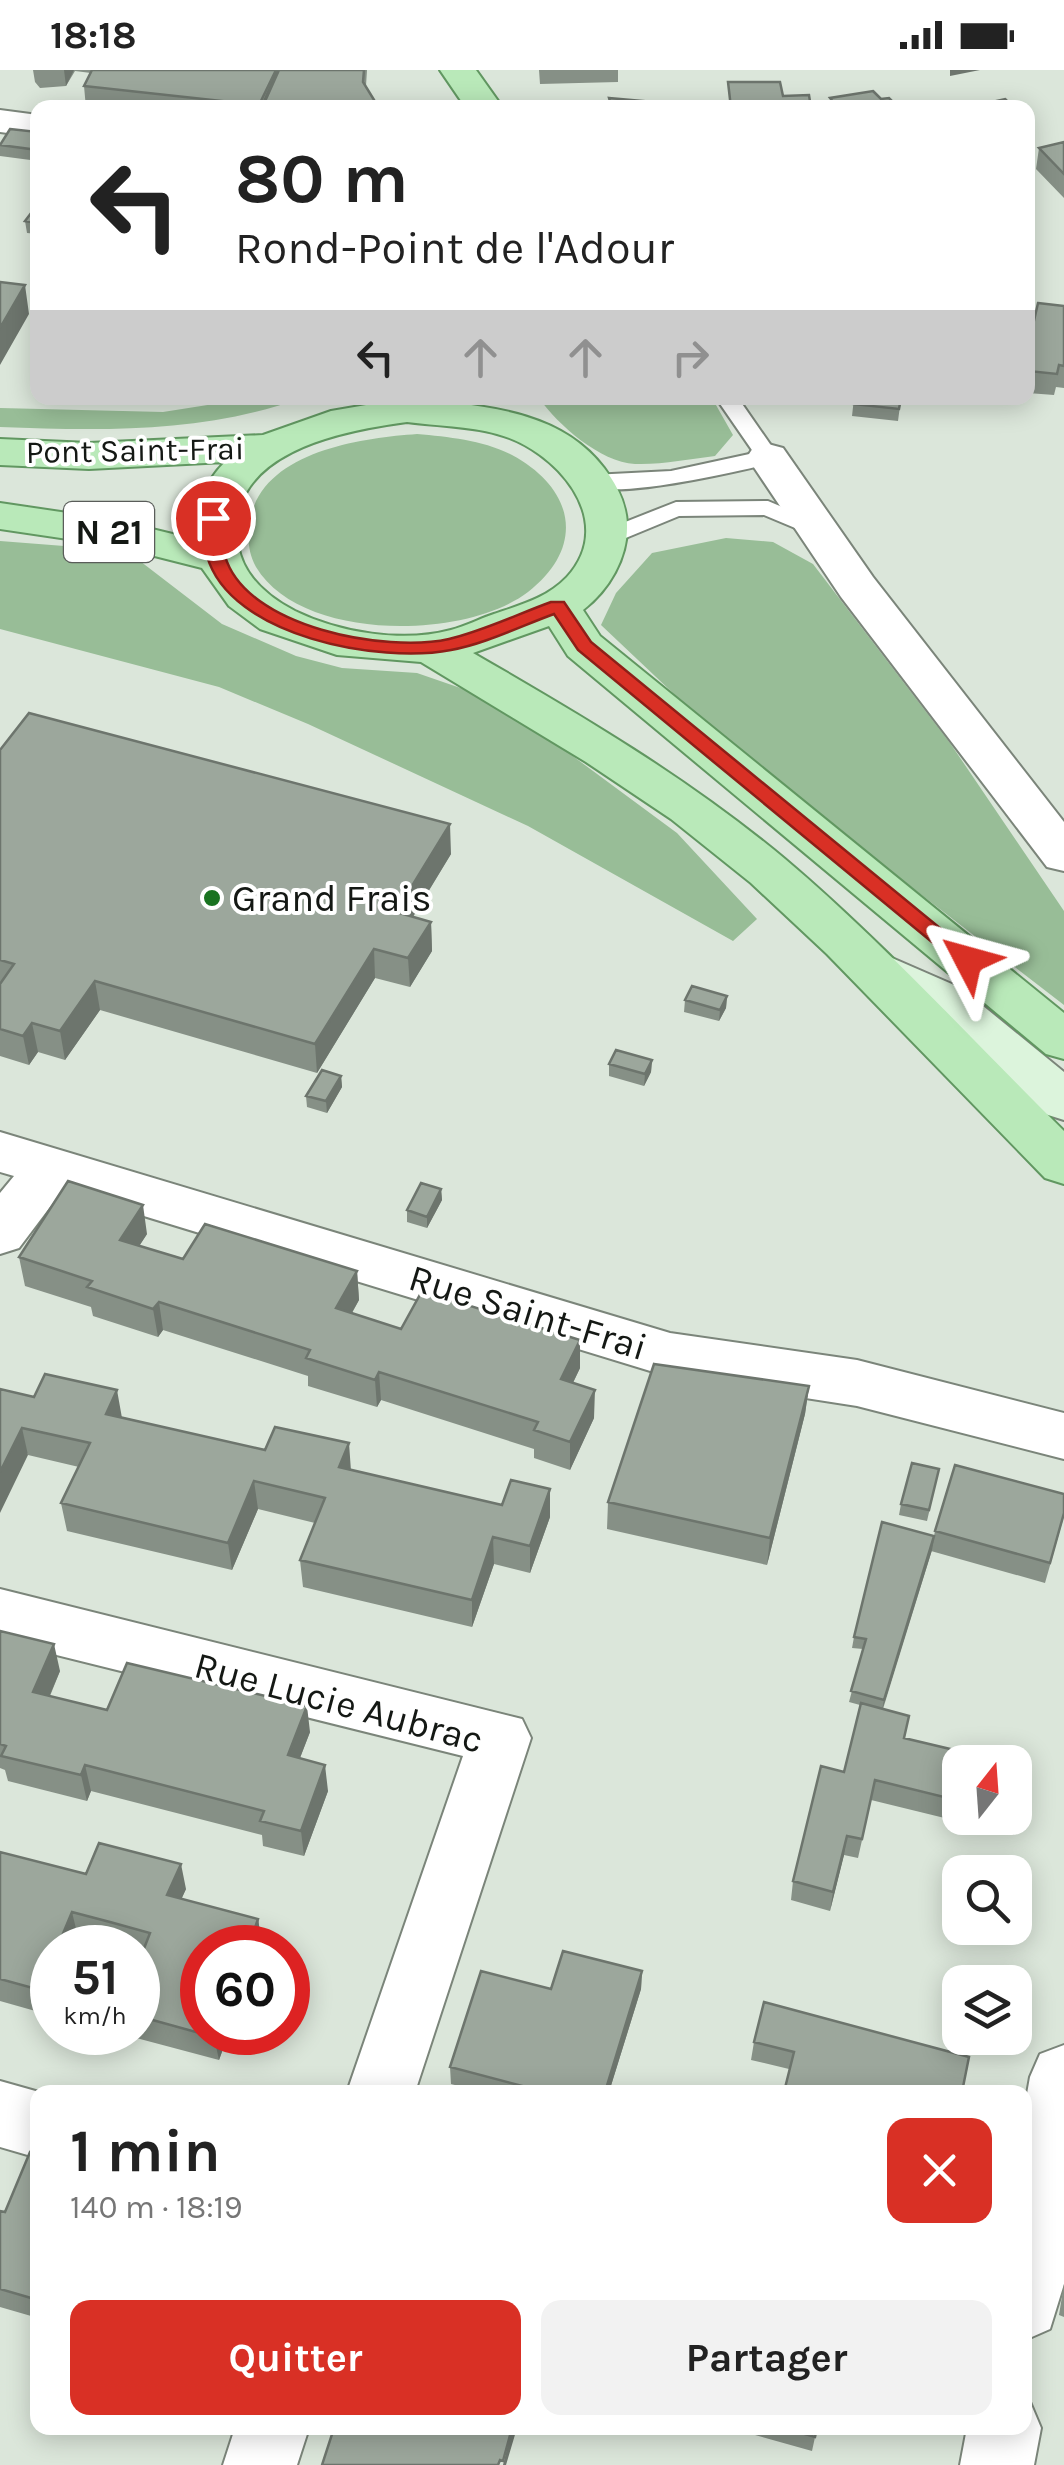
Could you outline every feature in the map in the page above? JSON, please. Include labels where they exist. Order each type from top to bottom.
[{"type":"main road","points":[[458,70],[479,100]]},
{"type":"main road","points":[[409,405],[310,428],[270,447],[232,480],[213,518],[216,558],[238,591],[276,620],[328,638],[388,648],[450,645],[558,606],[593,574],[608,537],[604,500],[584,469],[506,411],[427,405]]},
{"type":"main road","name":"Pont Saint-Frai","points":[[0,452],[89,456],[270,447]]},
{"type":"main road","name":"Pont Saint-Frai","points":[[0,516],[115,533],[216,558]]},
{"type":"main road","points":[[558,606],[584,646],[1064,1040]]},
{"type":"main road","points":[[427,646],[606,750],[766,870],[870,966],[1064,1164]]},
{"type":"street","points":[[0,121],[30,125]]},
{"type":"street","points":[[768,457],[818,531],[1064,856]]},
{"type":"street","points":[[870,966],[943,1001],[1064,1100]]},
{"type":"street","points":[[0,1233],[25,1160]]},
{"type":"street","name":"Rue Saint-Frai","points":[[25,1160],[670,1356],[857,1383],[1064,1436]]},
{"type":"street","name":"Rue Lucie Aubrac","points":[[0,1615],[500,1738],[383,2085]]},
{"type":"street","points":[[1032,2263],[1064,2077]]},
{"type":"street","points":[[0,2114],[30,2122]]},
{"type":"street","points":[[260,2465],[270,2435]]},
{"type":"street","points":[[997,2465],[1003,2435]]},
{"type":"lane","points":[[592,482],[671,478],[768,457],[732,405]]},
{"type":"lane","points":[[608,537],[676,509],[768,508],[818,531]]},
{"type":"green space","points":[[208,405],[278,405],[191,424],[115,429],[0,427],[0,408],[163,412]]},
{"type":"green space","points":[[545,405],[716,405],[733,435],[715,456],[635,464],[594,449]]},
{"type":"green space","points":[[417,434],[466,440],[501,450],[549,484],[560,501],[565,538],[547,575],[500,608],[426,625],[385,626],[345,621],[309,609],[278,592],[256,567],[251,555],[248,535],[260,494],[276,476],[319,452],[370,439]]},
{"type":"green space","points":[[726,538],[773,542],[813,564],[950,743],[1064,911],[1064,1005],[729,746],[601,625],[616,593],[652,553]]},
{"type":"green space","points":[[0,541],[77,547],[136,558],[222,624],[296,656],[342,668],[417,673],[472,692],[570,754],[677,833],[757,919],[733,941],[528,826],[308,724],[219,687],[0,629]]},
{"type":"building","points":[[92,70],[276,70],[261,100],[213,100],[84,86]]},
{"type":"building","points":[[279,70],[364,70],[363,82],[374,100],[266,100]]},
{"type":"building","points":[[728,82],[780,82],[783,96],[809,95],[810,100],[730,100]]},
{"type":"building","points":[[873,91],[881,99],[891,100],[832,100]]},
{"type":"building","points":[[10,129],[30,131],[30,149],[0,145]]},
{"type":"building","points":[[1064,142],[1064,174],[1039,148]]},
{"type":"building","points":[[0,282],[25,285],[0,328]]},
{"type":"building","points":[[1038,303],[1064,306],[1064,366],[1059,365],[1057,374],[1035,372]]},
{"type":"building","points":[[862,405],[900,405],[899,409]]},
{"type":"building","name":"Grand Frais","points":[[29,713],[450,824],[396,912],[431,922],[408,958],[374,949],[315,1044],[95,981],[60,1031],[32,1023],[23,1036],[0,1029],[0,984],[14,964],[0,960],[0,750]]},
{"type":"building","points":[[692,986],[727,996],[720,1010],[685,1000]]},
{"type":"building","points":[[616,1050],[652,1060],[645,1074],[609,1064]]},
{"type":"building","points":[[322,1070],[341,1076],[326,1101],[306,1096]]},
{"type":"building","points":[[68,1181],[143,1205],[120,1240],[183,1259],[205,1224],[357,1271],[336,1308],[401,1329],[422,1291],[580,1340],[561,1379],[595,1390],[570,1442],[534,1430],[538,1422],[379,1372],[375,1380],[306,1358],[310,1350],[159,1302],[153,1309],[87,1287],[92,1281],[19,1257]]},
{"type":"building","points":[[421,1183],[441,1189],[427,1217],[407,1210]]},
{"type":"building","points":[[654,1364],[809,1386],[770,1538],[608,1502]]},
{"type":"building","points":[[45,1374],[117,1390],[106,1414],[265,1450],[275,1427],[349,1443],[339,1467],[502,1505],[511,1480],[550,1489],[530,1546],[493,1537],[472,1600],[300,1560],[325,1498],[254,1481],[228,1543],[61,1503],[90,1443],[22,1428],[0,1472],[0,1389],[34,1397]]},
{"type":"building","points":[[912,1463],[939,1469],[929,1510],[901,1504]]},
{"type":"building","points":[[955,1465],[1064,1494],[1064,1513],[1050,1563],[935,1531]]},
{"type":"building","points":[[882,1522],[934,1536],[884,1700],[851,1691],[866,1639],[854,1637]]},
{"type":"building","points":[[0,1631],[54,1644],[33,1692],[107,1710],[127,1663],[307,1706],[288,1755],[325,1765],[301,1831],[260,1821],[264,1811],[85,1765],[81,1775],[1,1756],[6,1746],[0,1744]]},
{"type":"building","points":[[861,1703],[909,1716],[904,1738],[942,1747],[942,1797],[875,1780],[862,1839],[847,1836],[833,1892],[793,1881],[821,1766],[844,1772]]},
{"type":"building","points":[[99,1843],[181,1864],[167,1895],[258,1919],[256,1925],[180,1925],[180,2028],[160,2022],[160,1925],[121,1925],[72,1912],[67,1925],[30,1925],[30,1987],[0,1979],[0,1852],[86,1874]]},
{"type":"building","points":[[563,1951],[642,1971],[607,2085],[518,2085],[450,2067],[481,1971],[551,1989]]},
{"type":"building","points":[[764,2002],[942,2050],[942,2055],[969,2057],[963,2085],[786,2085],[794,2052],[754,2042]]},
{"type":"building","points":[[30,2152],[30,2298],[0,2289],[0,2211],[5,2212]]},
{"type":"building","points":[[332,2435],[510,2435],[503,2461],[498,2465],[322,2465]]},
{"type":"place","name":"Grand Frais","points":[[212,898]]},
{"type":"route","points":[[213,518],[216,558],[238,591],[276,620],[328,638],[388,648],[450,645],[558,606],[584,646],[968,960]]}]
